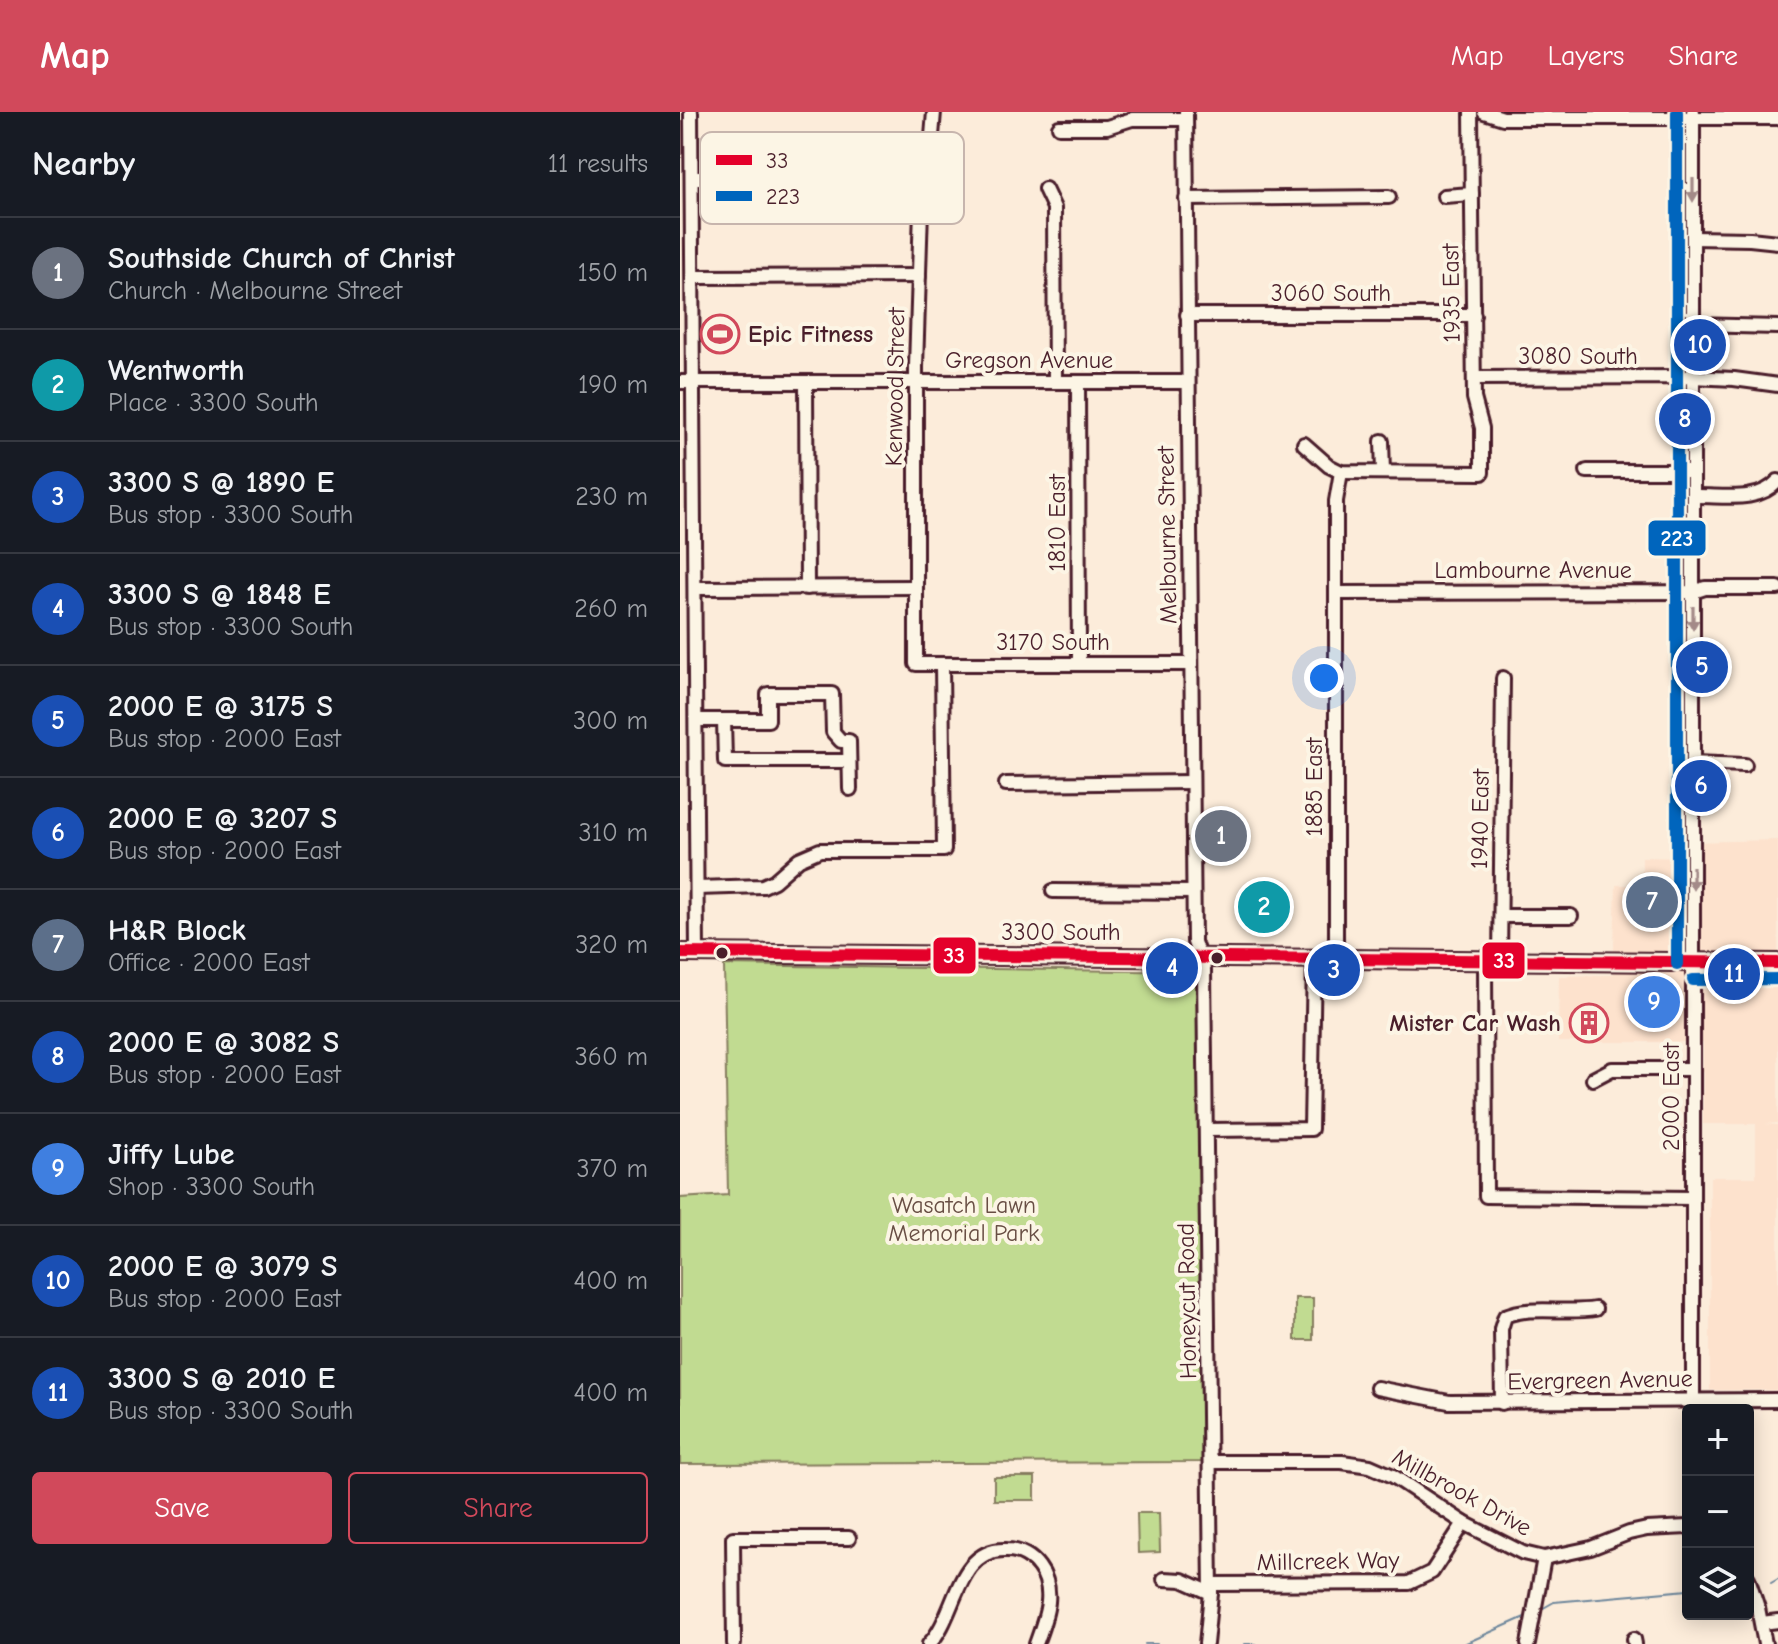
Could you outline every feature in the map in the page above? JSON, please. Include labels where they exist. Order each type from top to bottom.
[{"type":"main road","name":"3300 South","points":[[689,953],[1778,963]]},
{"type":"street","points":[[689,953],[697,888],[691,112]]},
{"type":"street","name":"Kenwood Street","points":[[932,132],[934,112]]},
{"type":"street","name":"1935 East","points":[[1383,472],[1482,473],[1482,428],[1474,398],[1471,112]]},
{"type":"street","points":[[1484,112],[1503,118],[1778,118]]},
{"type":"street","points":[[1059,127],[1107,127],[1132,119],[1186,115]]},
{"type":"street","name":"Melbourne Street","points":[[1186,115],[1193,892],[1194,942],[1199,957]]},
{"type":"street","name":"2000 East","points":[[1693,116],[1693,1404]]},
{"type":"street","points":[[693,178],[700,178]]},
{"type":"street","points":[[1045,189],[1054,208],[1055,382]]},
{"type":"street","points":[[1444,196],[1472,194]]},
{"type":"street","points":[[1186,199],[1389,197]]},
{"type":"street","name":"Kenwood Street","points":[[916,664],[916,382],[921,224]]},
{"type":"street","points":[[1693,238],[1778,242]]},
{"type":"street","points":[[694,277],[919,276]]},
{"type":"street","name":"3060 South","points":[[1187,315],[1474,315]]},
{"type":"street","points":[[1693,325],[1778,327]]},
{"type":"street","name":"3080 South","points":[[1474,378],[1693,377],[1778,385]]},
{"type":"street","name":"Gregson Avenue","points":[[680,382],[1187,382]]},
{"type":"street","points":[[806,382],[807,588]]},
{"type":"street","name":"1810 East","points":[[1078,382],[1079,664]]},
{"type":"street","points":[[1304,444],[1329,466],[1341,472],[1383,472],[1382,441]]},
{"type":"street","points":[[1587,471],[1693,471]]},
{"type":"street","name":"1885 East","points":[[1336,959],[1336,501],[1341,472]]},
{"type":"street","points":[[1693,496],[1753,496],[1768,491],[1778,481]]},
{"type":"street","points":[[696,588],[915,587]]},
{"type":"street","name":"Lambourne Avenue","points":[[1337,593],[1693,592],[1705,588],[1778,588]]},
{"type":"street","name":"3170 South","points":[[916,664],[1190,664]]},
{"type":"street","points":[[697,888],[763,886],[774,881],[799,859],[820,850],[944,850],[942,664]]},
{"type":"street","name":"1940 East","points":[[1503,678],[1501,916],[1493,961],[1486,1196],[1692,1198]]},
{"type":"street","points":[[696,720],[768,720],[768,694],[832,694],[833,732],[841,741],[849,741],[850,789]]},
{"type":"street","points":[[724,720],[725,761],[849,761]]},
{"type":"street","points":[[680,735],[696,734]]},
{"type":"street","points":[[1693,763],[1745,765]]},
{"type":"street","points":[[1006,784],[1192,782]]},
{"type":"street","points":[[1053,891],[1193,892]]},
{"type":"street","points":[[1501,916],[1571,916]]},
{"type":"street","name":"Honeycut Road","points":[[1199,957],[1204,970],[1211,1462],[1211,1588],[1206,1644]]},
{"type":"street","points":[[1207,1130],[1311,1129],[1314,959]]},
{"type":"street","points":[[1593,1079],[1612,1069],[1693,1069]]},
{"type":"street","points":[[1502,1403],[1501,1323],[1505,1316],[1524,1311],[1595,1309]]},
{"type":"street","name":"Evergreen Avenue","points":[[1377,1388],[1415,1394],[1435,1401],[1682,1406]]},
{"type":"street","name":"Evergreen Avenue","points":[[1721,1404],[1778,1400]]},
{"type":"street","name":"Millbrook Drive","points":[[1211,1462],[1342,1462],[1370,1466],[1393,1476],[1464,1523],[1523,1553],[1544,1558],[1591,1548],[1629,1533],[1682,1527]]},
{"type":"street","name":"Millcreek Way","points":[[1211,1588],[1409,1583],[1432,1572],[1464,1523]]},
{"type":"street","points":[[734,1644],[733,1538],[849,1538]]},
{"type":"street","points":[[929,1644],[944,1625],[961,1583],[977,1559],[998,1550],[1019,1552],[1034,1560],[1048,1584],[1047,1613],[1036,1644]]},
{"type":"street","points":[[1528,1644],[1544,1558]]},
{"type":"street","points":[[1164,1579],[1182,1580],[1211,1588]]},
{"type":"street","points":[[1754,1597],[1765,1644]]},
{"type":"street","points":[[1762,1623],[1778,1621]]},
{"type":"shaded area","points":[[1778,840],[1778,1123],[1765,1124],[1778,1125],[1778,1390],[1710,1390],[1710,1177],[1756,1177],[1756,1124],[1703,1124],[1703,1042],[1558,1042],[1559,976],[1613,975],[1616,885],[1642,885],[1642,857],[1687,858],[1688,842]]},
{"type":"green space","name":"Wasatch Lawn Memorial Park","points":[[724,965],[1196,972],[1207,1462],[680,1464],[680,1198],[728,1195]]},
{"type":"green space","points":[[1295,1298],[1313,1298],[1313,1340],[1295,1340]]},
{"type":"green space","points":[[994,1477],[1035,1477],[1035,1500],[994,1500]]},
{"type":"green space","points":[[1137,1513],[1159,1513],[1160,1552],[1138,1553]]},
{"type":"waterway","points":[[1771,1583],[1778,1579]]},
{"type":"waterway","points":[[1540,1610],[1554,1602],[1682,1591]]},
{"type":"waterway","points":[[1464,1644],[1527,1616]]},
{"type":"waterway","points":[[1145,1644],[1157,1644]]},
{"type":"waterway","points":[[1245,1644],[1255,1644]]},
{"type":"transit line","name":"223","points":[[1677,112],[1677,964]]},
{"type":"transit line","name":"33","points":[[680,953],[1778,963]]},
{"type":"transit line","name":"223","points":[[1693,980],[1778,979]]},
{"type":"place","name":"Epic Fitness","points":[[720,334]]},
{"type":"place","name":"2000 E @ 3079 S","points":[[1700,345]]},
{"type":"place","name":"2000 E @ 3082 S","points":[[1685,419]]},
{"type":"place","name":"2000 E @ 3175 S","points":[[1702,667]]},
{"type":"place","name":"2000 E @ 3207 S","points":[[1701,786]]},
{"type":"place","name":"Southside Church of Christ","points":[[1221,836]]},
{"type":"place","name":"H&R Block","points":[[1652,902]]},
{"type":"place","name":"Wentworth","points":[[1264,907]]},
{"type":"place","name":"3300 S @ 1848 E","points":[[1172,968]]},
{"type":"place","name":"3300 S @ 1890 E","points":[[1334,970]]},
{"type":"place","name":"3300 S @ 2010 E","points":[[1734,974]]},
{"type":"place","name":"Jiffy Lube","points":[[1654,1002]]},
{"type":"place","name":"Mister Car Wash","points":[[1589,1023]]}]
